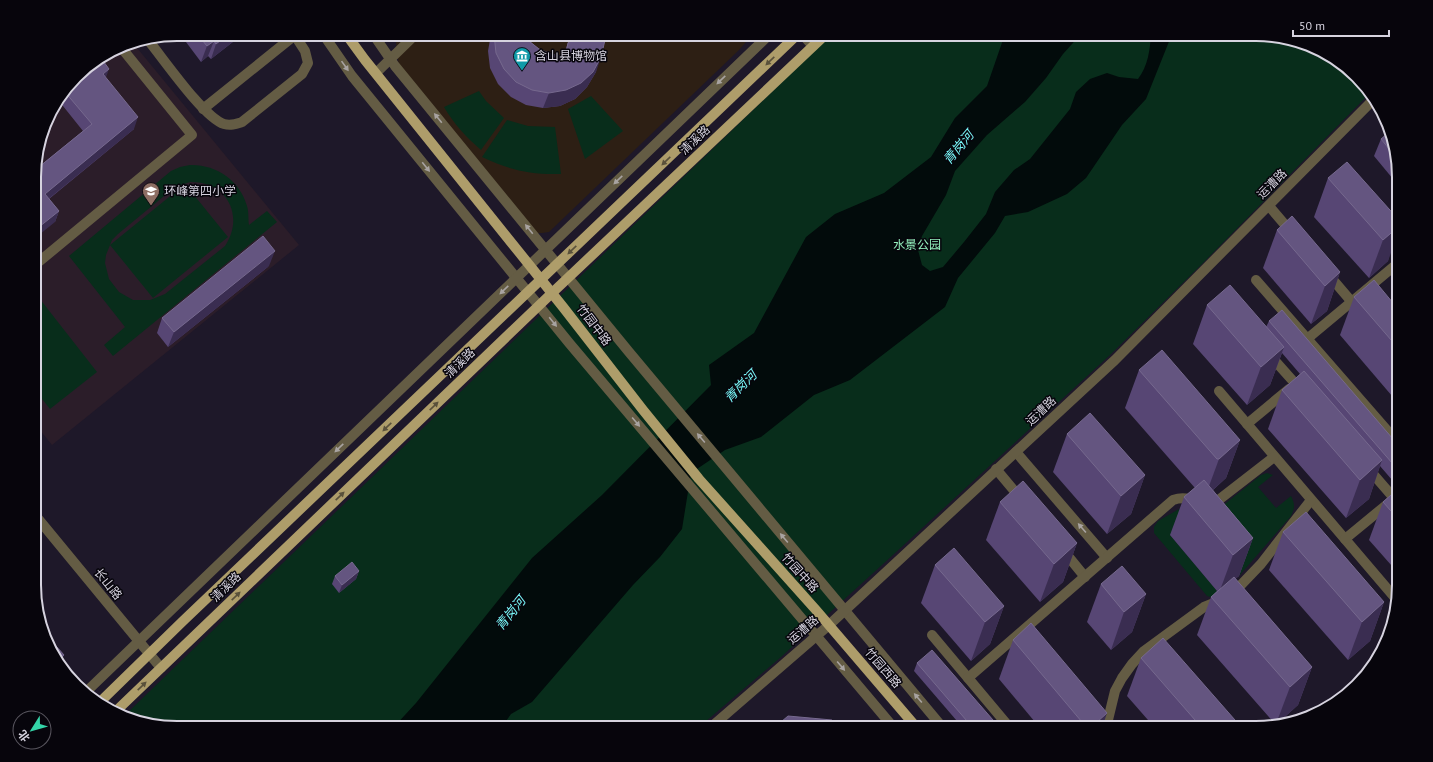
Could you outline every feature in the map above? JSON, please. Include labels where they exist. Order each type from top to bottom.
[{"type":"main road","name":"竹园中路","points":[[354,41],[376,73],[542,280],[642,410],[699,479],[829,625]]},
{"type":"main road","name":"清溪路","points":[[103,699],[791,41]]},
{"type":"main road","name":"清溪路","points":[[119,708],[552,293],[818,41]]},
{"type":"main road","points":[[309,501],[321,514]]},
{"type":"main road","name":"竹园西路","points":[[829,625],[911,721]]},
{"type":"street","points":[[203,109],[286,41]]},
{"type":"street","points":[[151,44],[203,109],[214,119],[224,124],[234,125],[242,122],[302,74],[308,63],[305,51],[299,41]]},
{"type":"street","points":[[328,41],[352,76],[528,293],[888,721]]},
{"type":"street","points":[[378,41],[390,59],[568,278],[937,721]]},
{"type":"street","points":[[376,73],[409,41]]},
{"type":"street","points":[[89,689],[763,41]]},
{"type":"street","points":[[808,41],[813,46]]},
{"type":"street","points":[[41,259],[192,135],[124,51]]},
{"type":"street","name":"运漕路","points":[[718,721],[829,625],[1115,360],[1370,103]]},
{"type":"street","points":[[1269,206],[1300,242]]},
{"type":"street","points":[[1320,265],[1351,301]]},
{"type":"street","points":[[1307,339],[1392,268]]},
{"type":"street","points":[[1256,280],[1392,436]]},
{"type":"street","points":[[1261,344],[1305,396]]},
{"type":"street","points":[[1246,424],[1295,383]]},
{"type":"street","points":[[1219,392],[1392,594]]},
{"type":"street","points":[[1016,452],[1107,558]]},
{"type":"street","points":[[968,678],[1173,500],[1188,498],[1211,505],[1274,456]]},
{"type":"street","points":[[1363,462],[1392,496]]},
{"type":"street","points":[[996,469],[1026,505]]},
{"type":"street","points":[[1108,721],[1115,691],[1132,664],[1144,651],[1204,607],[1224,599],[1238,587],[1261,564],[1311,500]]},
{"type":"street","points":[[1345,539],[1392,504]]},
{"type":"street","name":"长山路","points":[[41,522],[138,642],[161,668]]},
{"type":"street","points":[[1056,541],[1085,577]]},
{"type":"street","points":[[932,635],[1004,721]]},
{"type":"shaded area","points":[[396,41],[747,41],[549,232],[542,233],[535,233],[399,67]]},
{"type":"shaded area","name":"环峰第四小学","points":[[137,48],[299,245],[52,445],[41,431],[41,168],[44,150],[51,125],[64,101],[75,87],[101,64],[125,51]]},
{"type":"green space","name":"水景公园","points":[[825,41],[1265,41],[1300,48],[1324,59],[1339,69],[1366,97],[1110,355],[781,657],[706,721],[168,721],[128,712]]},
{"type":"green space","points":[[479,91],[486,101],[504,118],[481,150],[461,130],[444,107]]},
{"type":"green space","points":[[591,96],[623,131],[585,159],[568,109]]},
{"type":"green space","points":[[507,120],[528,126],[555,127],[561,174],[540,174],[520,171],[482,157]]},
{"type":"green space","points":[[199,165],[208,167],[225,175],[239,188],[244,197],[248,208],[249,225],[267,211],[277,222],[113,356],[104,345],[125,327],[69,256],[171,171],[180,167]],"holes":[[[190,182],[203,183],[214,187],[223,194],[229,202],[233,223],[231,235],[225,246],[165,294],[150,300],[133,300],[119,292],[109,279],[105,263],[106,255],[112,240],[175,187]]]},
{"type":"green space","points":[[185,184],[228,237],[153,298],[110,245]]},
{"type":"green space","points":[[41,300],[97,372],[50,409],[41,398]]},
{"type":"green space","points":[[1267,473],[1273,475],[1258,487],[1276,508],[1291,496],[1294,504],[1293,511],[1291,516],[1239,576],[1190,519],[1170,535],[1219,593],[1214,598],[1207,596],[1154,533],[1154,527],[1158,521],[1179,509],[1216,511],[1261,475]]},
{"type":"water","name":"青岗河","points":[[1003,41],[1075,41],[1025,102],[987,135],[955,171],[946,195],[922,236],[918,250],[922,265],[930,271],[943,267],[964,242],[986,214],[995,192],[1014,170],[1030,159],[1070,109],[1076,92],[1090,79],[1107,73],[1119,77],[1138,79],[1148,58],[1150,41],[1169,41],[1146,99],[1122,125],[1086,178],[1067,194],[1028,212],[1005,216],[995,233],[958,278],[945,307],[850,380],[814,395],[761,437],[725,450],[691,473],[682,529],[660,557],[633,585],[532,702],[511,714],[506,721],[399,721],[416,703],[532,558],[602,495],[711,385],[709,365],[754,333],[806,237],[835,214],[884,193],[931,157],[955,118],[987,86]]},
{"type":"building","points":[[203,41],[214,41],[207,46]]},
{"type":"building","points":[[495,41],[529,41],[539,49],[551,54],[565,57],[569,41],[605,41],[601,57],[593,72],[581,83],[566,90],[549,93],[532,90],[516,82],[504,69],[496,53]]},
{"type":"building","points":[[104,62],[109,69],[103,74],[138,117],[45,194],[59,211],[41,225],[42,165],[92,124],[68,96],[81,81]]},
{"type":"building","points":[[1385,135],[1388,148],[1381,139]]},
{"type":"building","points":[[1347,162],[1392,212],[1392,232],[1383,240],[1328,178]]},
{"type":"building","points":[[1292,216],[1340,272],[1325,286],[1277,230]]},
{"type":"building","points":[[263,236],[275,251],[174,332],[162,318]]},
{"type":"building","points":[[1374,280],[1392,302],[1392,341],[1354,297]]},
{"type":"building","points":[[1230,285],[1284,347],[1261,367],[1207,305]]},
{"type":"building","points":[[1282,310],[1392,438],[1392,463],[1269,321]]},
{"type":"building","points":[[1162,350],[1240,440],[1219,459],[1217,459],[1139,370]]},
{"type":"building","points":[[1304,371],[1382,460],[1360,480],[1282,390]]},
{"type":"building","points":[[1090,413],[1145,475],[1121,496],[1067,434]]},
{"type":"building","points":[[1204,480],[1253,538],[1233,555],[1184,497]]},
{"type":"building","points":[[1023,481],[1077,543],[1054,564],[1000,502]]},
{"type":"building","points":[[1392,494],[1392,512],[1383,502]]},
{"type":"building","points":[[1306,512],[1384,602],[1362,622],[1283,532]]},
{"type":"building","points":[[954,548],[1004,606],[985,622],[935,565]]},
{"type":"building","points":[[352,562],[359,571],[342,585],[335,576]]},
{"type":"building","points":[[1122,566],[1146,594],[1124,612],[1101,584]]},
{"type":"building","points":[[1234,577],[1312,667],[1290,687],[1211,597]]},
{"type":"building","points":[[1031,623],[1107,713],[1098,721],[1081,721],[1013,640]]},
{"type":"building","points":[[1163,638],[1236,721],[1196,721],[1141,658]]},
{"type":"building","points":[[55,645],[64,655],[62,657]]},
{"type":"building","points":[[932,650],[994,721],[967,721],[917,663]]},
{"type":"building","points":[[788,716],[833,721],[782,721]]},
{"type":"place","name":"含山县博物馆","points":[[522,71]]},
{"type":"place","name":"环峰第四小学","points":[[151,206]]}]
